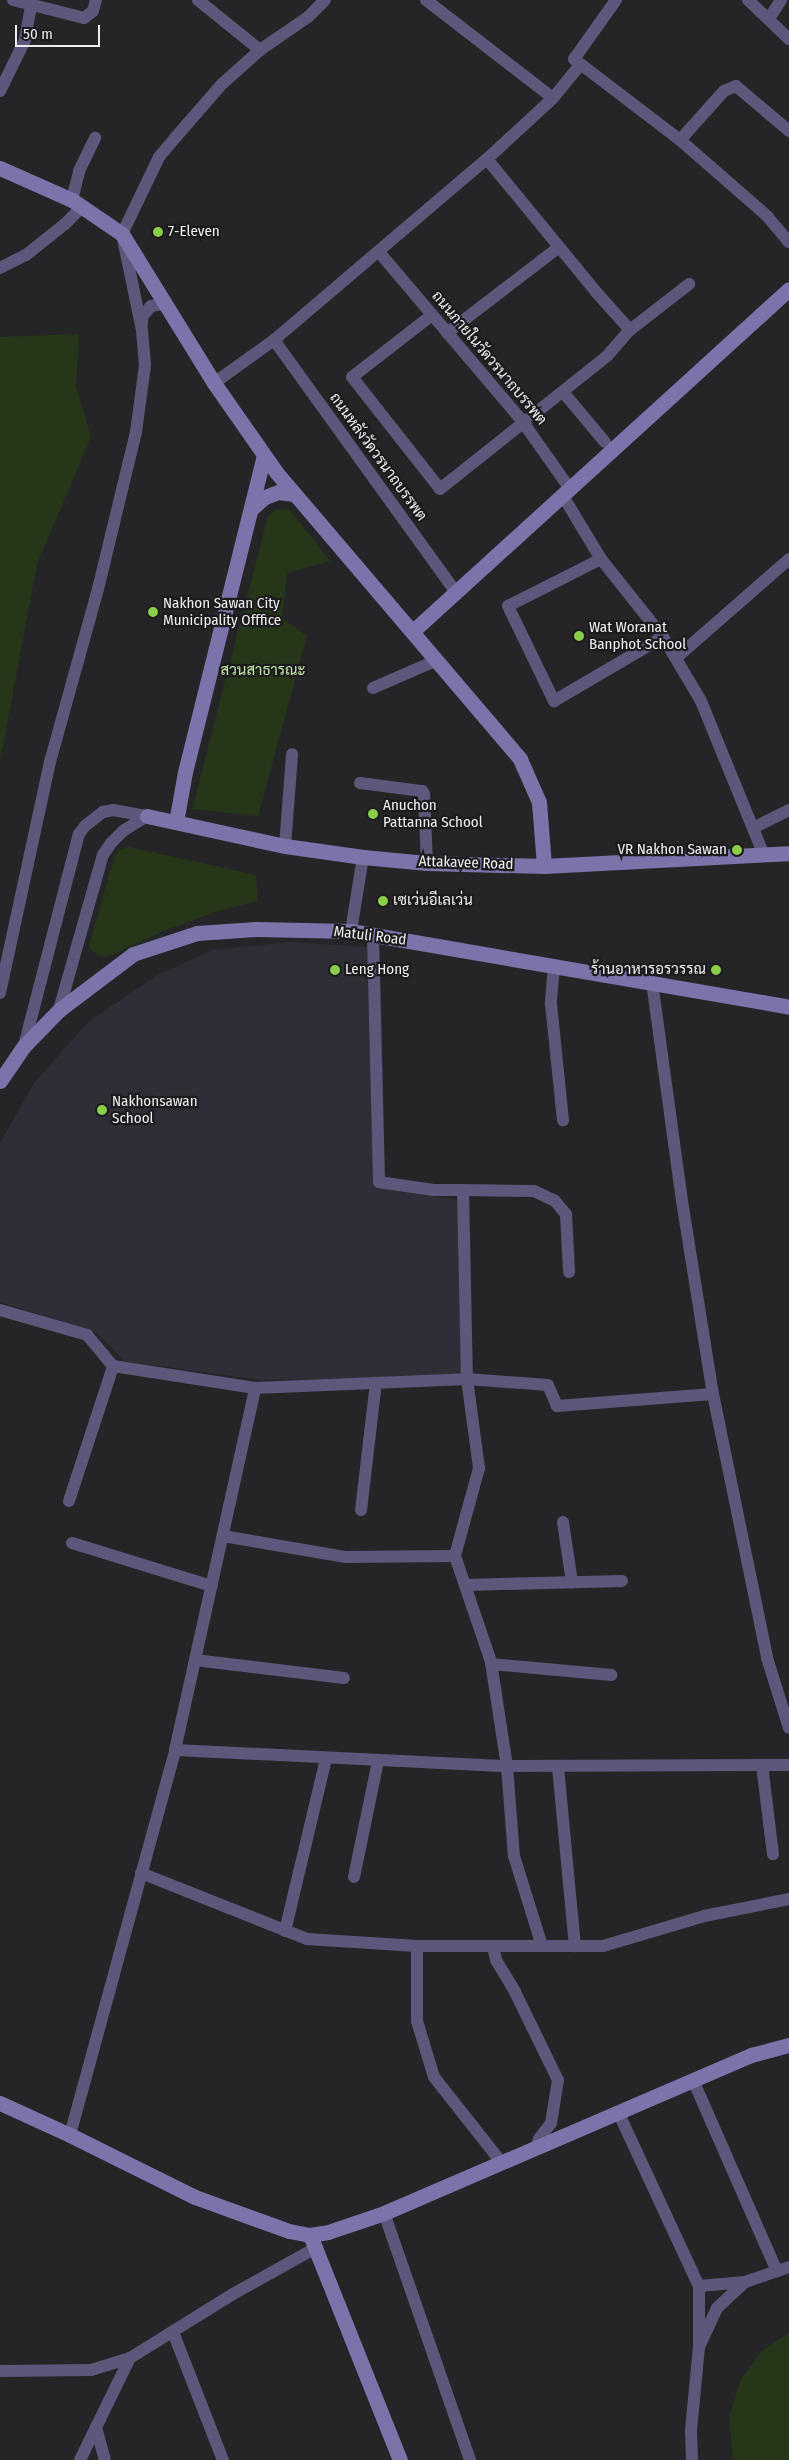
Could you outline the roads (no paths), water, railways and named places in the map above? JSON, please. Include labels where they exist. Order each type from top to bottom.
[{"type":"street","points":[[0,91],[24,40],[24,2],[84,18],[93,11],[96,0]]},
{"type":"street","points":[[198,0],[260,50]]},
{"type":"street","points":[[142,330],[122,234],[159,157],[222,84],[260,50],[308,17],[325,0]]},
{"type":"street","points":[[426,0],[554,98]]},
{"type":"street","points":[[748,0],[789,39]]},
{"type":"street","points":[[767,17],[772,14],[781,0]]},
{"type":"street","points":[[612,1],[574,59],[680,140],[767,216],[789,242]]},
{"type":"street","points":[[214,383],[274,340],[487,159],[554,98],[580,65]]},
{"type":"street","points":[[680,140],[724,91],[736,86],[789,131]]},
{"type":"street","points":[[0,268],[26,255],[65,224],[77,203],[79,171],[95,138]]},
{"type":"street","points":[[487,159],[630,330]]},
{"type":"street","points":[[0,168],[77,203],[122,234],[214,383],[264,456],[294,494],[520,758],[539,802],[544,866]]},
{"type":"street","points":[[447,333],[560,247]]},
{"type":"street","name":"ถนนภายในวัดวรนาถบรรพต","points":[[379,252],[523,422],[566,492],[601,559],[663,637],[701,701],[763,853]]},
{"type":"street","points":[[432,315],[352,377],[440,489],[607,356],[630,330],[689,284]]},
{"type":"street","points":[[413,631],[789,289]]},
{"type":"street","points":[[0,993],[50,762],[98,589],[136,432],[145,366],[142,317],[146,310],[157,304],[167,308]]},
{"type":"street","name":"ถนนหลังวัดวรนาถบรรพต","points":[[274,340],[456,592]]},
{"type":"street","points":[[563,392],[605,442]]},
{"type":"street","points":[[176,822],[185,772],[264,456]]},
{"type":"street","points":[[252,509],[265,497],[278,492],[294,494]]},
{"type":"street","points":[[601,559],[508,606],[554,701],[663,637]]},
{"type":"street","points":[[676,658],[789,559]]},
{"type":"street","points":[[373,688],[437,660]]},
{"type":"street","points":[[285,846],[292,754]]},
{"type":"street","points":[[360,783],[422,791],[424,794],[427,863]]},
{"type":"street","points":[[24,1046],[79,834],[85,826],[103,812],[112,810],[147,816]]},
{"type":"street","points":[[753,828],[789,810]]},
{"type":"street","points":[[59,1010],[103,855],[111,843],[124,831],[147,816]]},
{"type":"street","name":"Attakavee Road","points":[[147,816],[285,846],[363,857],[427,863],[544,866],[789,853]]},
{"type":"street","points":[[351,931],[363,857]]},
{"type":"street","name":"Matuli Road","points":[[0,1081],[24,1046],[59,1010],[134,954],[197,933],[256,929],[351,931],[652,982],[789,1008]]},
{"type":"street","points":[[373,935],[379,1182],[433,1190],[534,1191],[555,1201],[566,1214],[569,1272]]},
{"type":"street","points":[[554,966],[551,1004],[563,1120]]},
{"type":"street","points":[[652,982],[682,1201],[713,1394],[767,1658],[789,1728]]},
{"type":"street","points":[[463,1190],[467,1379],[479,1468],[456,1556],[491,1664],[507,1766],[514,1856],[542,1946]]},
{"type":"street","points":[[0,1310],[87,1335],[113,1366],[255,1388],[467,1379],[548,1385],[558,1406],[713,1394]]},
{"type":"street","points":[[69,1501],[113,1366]]},
{"type":"street","points":[[361,1510],[376,1383]]},
{"type":"street","points":[[70,2135],[175,1750],[255,1388]]},
{"type":"street","points":[[563,1522],[572,1582]]},
{"type":"street","points":[[223,1536],[346,1558],[456,1556]]},
{"type":"street","points":[[72,1543],[212,1586]]},
{"type":"street","points":[[465,1585],[622,1581]]},
{"type":"street","points":[[195,1660],[344,1678]]},
{"type":"street","points":[[491,1664],[611,1675]]},
{"type":"street","points":[[175,1750],[326,1759],[507,1766],[789,1765]]},
{"type":"street","points":[[286,1931],[326,1759]]},
{"type":"street","points":[[354,1877],[378,1761]]},
{"type":"street","points":[[762,1765],[773,1854]]},
{"type":"street","points":[[558,1767],[575,1946]]},
{"type":"street","points":[[141,1873],[307,1939],[417,1946],[603,1946],[704,1916],[789,1899]]},
{"type":"street","points":[[417,1946],[417,2021],[434,2077],[502,2163]]},
{"type":"street","points":[[493,1946],[496,1960],[515,1992],[558,2080],[552,2118],[536,2148]]},
{"type":"street","points":[[0,2371],[91,2370],[130,2358],[328,2232],[384,2213],[619,2114],[751,2055],[789,2046]]},
{"type":"street","points":[[693,2080],[783,2269],[745,2282],[700,2286]]},
{"type":"street","points":[[0,2103],[70,2135],[195,2197],[289,2231],[312,2242],[400,2460]]},
{"type":"street","points":[[619,2114],[700,2286],[699,2347],[691,2430],[692,2460]]},
{"type":"street","points":[[384,2213],[470,2460]]},
{"type":"street","points":[[699,2347],[717,2308],[745,2282]]},
{"type":"street","points":[[173,2332],[223,2460]]},
{"type":"street","points":[[80,2460],[130,2358]]},
{"type":"street","points":[[96,2426],[105,2460]]},
{"type":"place","name":"7-Eleven","points":[[158,232]]},
{"type":"place","name":"Nakhon Sawan City Municipality Offfice","points":[[153,612]]},
{"type":"place","name":"Wat Woranat Banphot School","points":[[579,636]]},
{"type":"place","name":"Anuchon Pattanna School","points":[[373,814]]},
{"type":"place","name":"VR Nakhon Sawan","points":[[737,850]]},
{"type":"place","name":"เซเว่นอีเลเว่น","points":[[383,901]]},
{"type":"place","name":"Leng Hong","points":[[335,970]]},
{"type":"place","name":"ร้านอาหารอรวรรณ","points":[[716,970]]},
{"type":"place","name":"Nakhonsawan School","points":[[102,1110]]},
{"type":"park label","name":"สวนสาธารณะ","points":[[263,671]]}]
